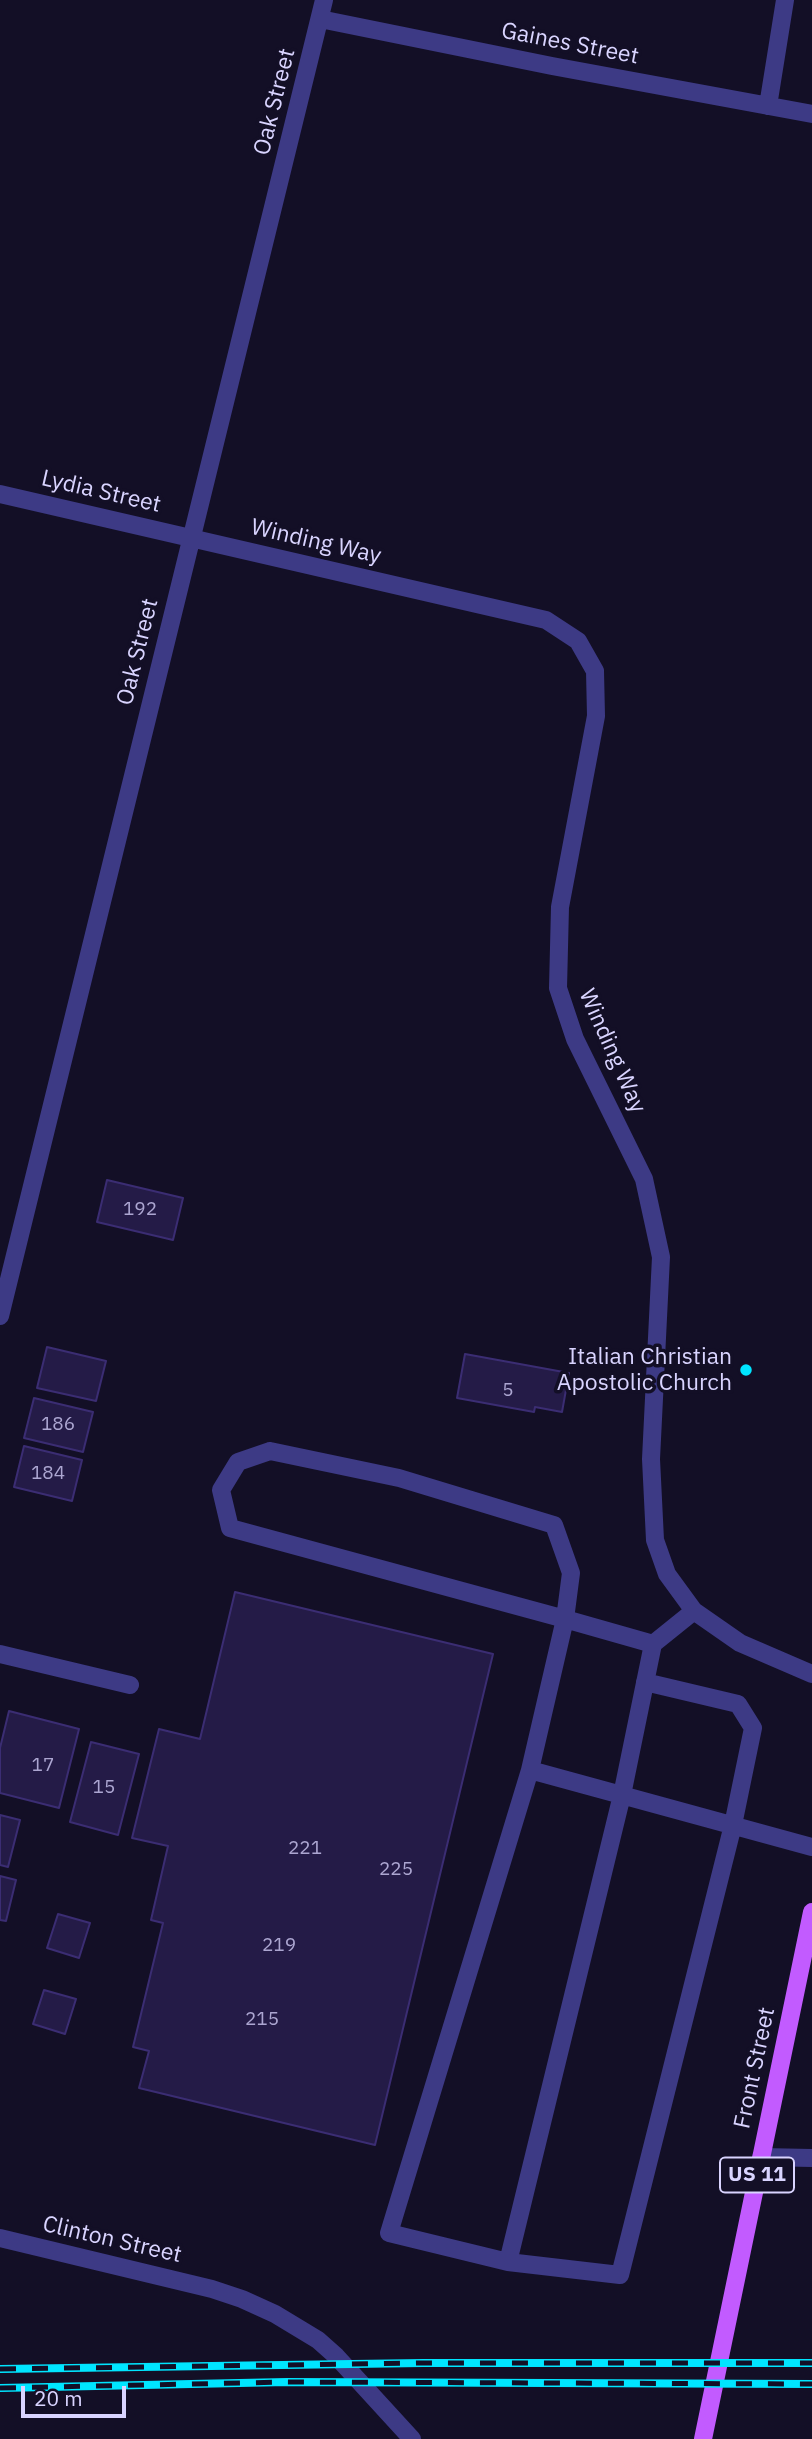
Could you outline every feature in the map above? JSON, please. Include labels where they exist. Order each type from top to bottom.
[{"type":"main road","name":"Front Street","points":[[703,2439],[812,1912]]},
{"type":"street","name":"Oak Street","points":[[0,1316],[324,0]]},
{"type":"street","points":[[768,106],[785,0]]},
{"type":"street","name":"Gaines Street","points":[[320,19],[565,69],[812,114]]},
{"type":"street","name":"Lydia Street","points":[[0,494],[191,539]]},
{"type":"street","name":"Winding Way","points":[[191,539],[546,620],[578,641],[595,671],[596,716],[560,907],[558,988],[575,1039],[644,1179],[661,1256],[651,1459],[655,1540],[667,1574],[694,1611],[740,1643],[812,1674]]},
{"type":"street","points":[[645,1682],[738,1704],[753,1728],[733,1825],[620,2274],[508,2262],[389,2233],[530,1770],[565,1619],[571,1573],[554,1525],[399,1478],[270,1451],[238,1462],[221,1490],[230,1528],[565,1619],[653,1644]]},
{"type":"street","points":[[508,2262],[622,1795],[653,1644],[694,1611]]},
{"type":"street","points":[[0,1654],[130,1685]]},
{"type":"street","points":[[530,1770],[812,1847]]},
{"type":"street","points":[[761,2157],[812,2158]]},
{"type":"street","name":"Clinton Street","points":[[0,2238],[212,2289],[275,2314],[318,2340],[412,2439]]},
{"type":"building","points":[[107,1180],[183,1198],[173,1240],[97,1222]]},
{"type":"building","points":[[47,1347],[106,1361],[96,1401],[37,1388]]},
{"type":"building","points":[[465,1354],[569,1373],[562,1412],[535,1407],[534,1412],[457,1398]]},
{"type":"building","points":[[34,1398],[93,1412],[83,1452],[24,1438]]},
{"type":"building","points":[[24,1446],[82,1460],[72,1501],[14,1487]]},
{"type":"building","points":[[235,1592],[493,1654],[375,2145],[139,2088],[149,2051],[133,2047],[163,1923],[151,1920],[168,1846],[132,1838],[159,1729],[200,1739]]},
{"type":"building","points":[[9,1711],[79,1729],[59,1808],[0,1793],[0,1748]]},
{"type":"building","points":[[91,1742],[139,1754],[118,1835],[70,1822]]},
{"type":"building","points":[[0,1815],[20,1820],[8,1867],[0,1865]]},
{"type":"building","points":[[0,1876],[16,1880],[6,1921],[0,1920]]},
{"type":"building","points":[[58,1914],[90,1923],[79,1958],[47,1948]]},
{"type":"building","points":[[44,1990],[76,1999],[65,2034],[33,2024]]},
{"type":"railway","points":[[0,2369],[423,2363],[812,2363]]},
{"type":"railway","points":[[0,2388],[287,2382],[812,2384]]},
{"type":"place","name":"Italian Christian Apostolic Church","points":[[746,1370]]}]
